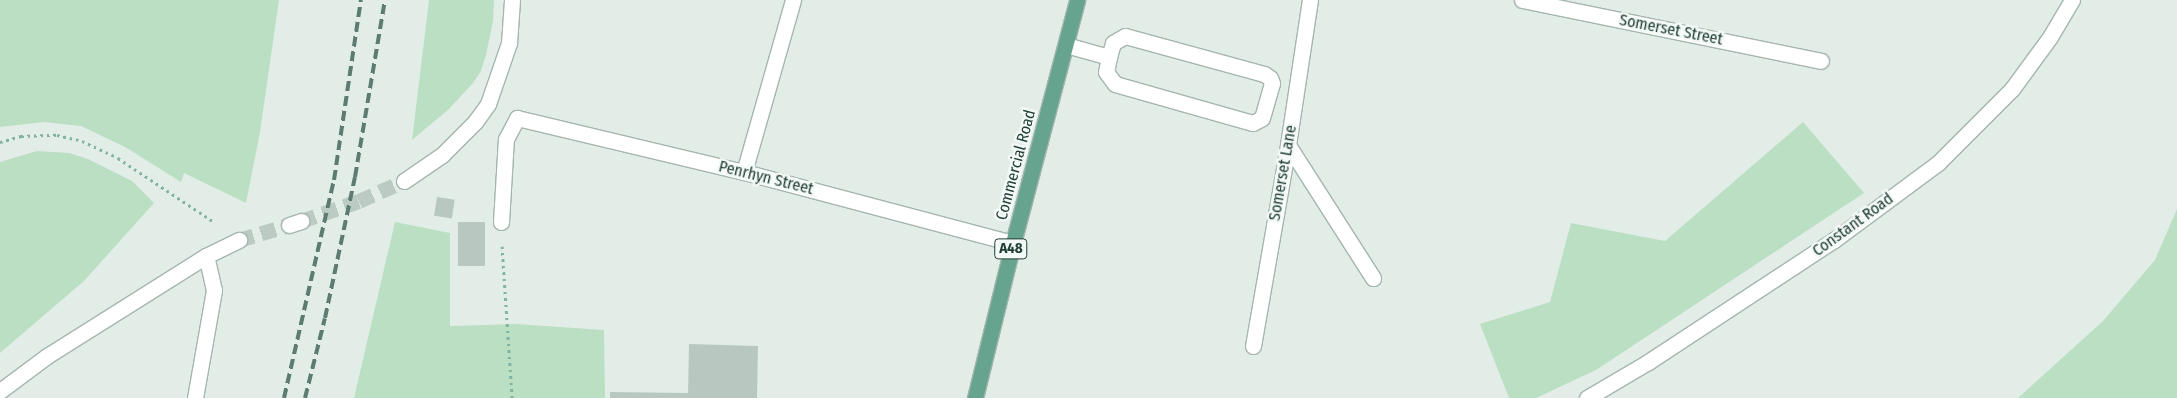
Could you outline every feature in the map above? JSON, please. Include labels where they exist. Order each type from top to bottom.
[{"type":"main road","name":"Commercial Road","points":[[975,398],[1013,243],[1077,0]]},
{"type":"street","points":[[404,181],[429,165],[457,141],[481,114],[492,97],[509,43],[512,0]]},
{"type":"street","points":[[744,172],[793,0]]},
{"type":"street","name":"Somerset Lane","points":[[1252,346],[1288,145],[1310,0]]},
{"type":"street","name":"Somerset Street","points":[[1522,0],[1821,61]]},
{"type":"street","name":"Constant Road","points":[[1587,398],[1648,362],[1834,240],[1938,162],[2012,89],[2050,37],[2072,0]]},
{"type":"street","points":[[1125,36],[1264,74],[1270,78],[1272,84],[1262,118],[1253,123],[1115,84],[1106,72],[1109,57],[1113,43],[1125,36]]},
{"type":"street","points":[[1066,45],[1109,57]]},
{"type":"street","name":"Penrhyn Street","points":[[501,222],[506,139],[517,118],[744,172],[1013,243]]},
{"type":"street","points":[[1288,145],[1373,278]]},
{"type":"street","points":[[0,391],[47,356],[206,256],[239,240]]},
{"type":"street","points":[[196,398],[214,290],[206,256]]},
{"type":"path","points":[[0,142],[21,136],[57,135],[82,141],[126,164],[193,207],[239,240]]},
{"type":"path","points":[[501,222],[512,398]]},
{"type":"green space","points":[[0,0],[279,0],[260,132],[246,203],[184,173],[181,182],[125,147],[81,126],[44,122],[0,127]]},
{"type":"green space","points":[[429,0],[494,0],[493,21],[481,71],[473,83],[449,109],[412,140]]},
{"type":"green space","points":[[1803,122],[1864,193],[1596,370],[1536,398],[1509,398],[1480,324],[1550,302],[1571,223],[1665,241]]},
{"type":"green space","points":[[37,151],[69,153],[88,159],[132,181],[154,203],[84,281],[0,353],[0,162]]},
{"type":"green space","points":[[2177,209],[2177,398],[2018,398],[2103,321],[2155,260]]},
{"type":"green space","points":[[395,222],[450,233],[450,326],[516,324],[604,330],[605,398],[354,398]]},
{"type":"building","points":[[437,197],[455,200],[452,219],[434,216]]},
{"type":"building","points":[[458,222],[485,222],[485,266],[458,266]]},
{"type":"building","points":[[689,344],[758,346],[757,398],[610,398],[610,392],[688,393]]},
{"type":"tunnel","points":[[301,221],[359,201],[404,181]]},
{"type":"tunnel","points":[[239,240],[289,225]]},
{"type":"railway","points":[[284,398],[334,180],[361,0]]},
{"type":"railway","points":[[305,398],[325,318],[355,177],[385,0]]}]
